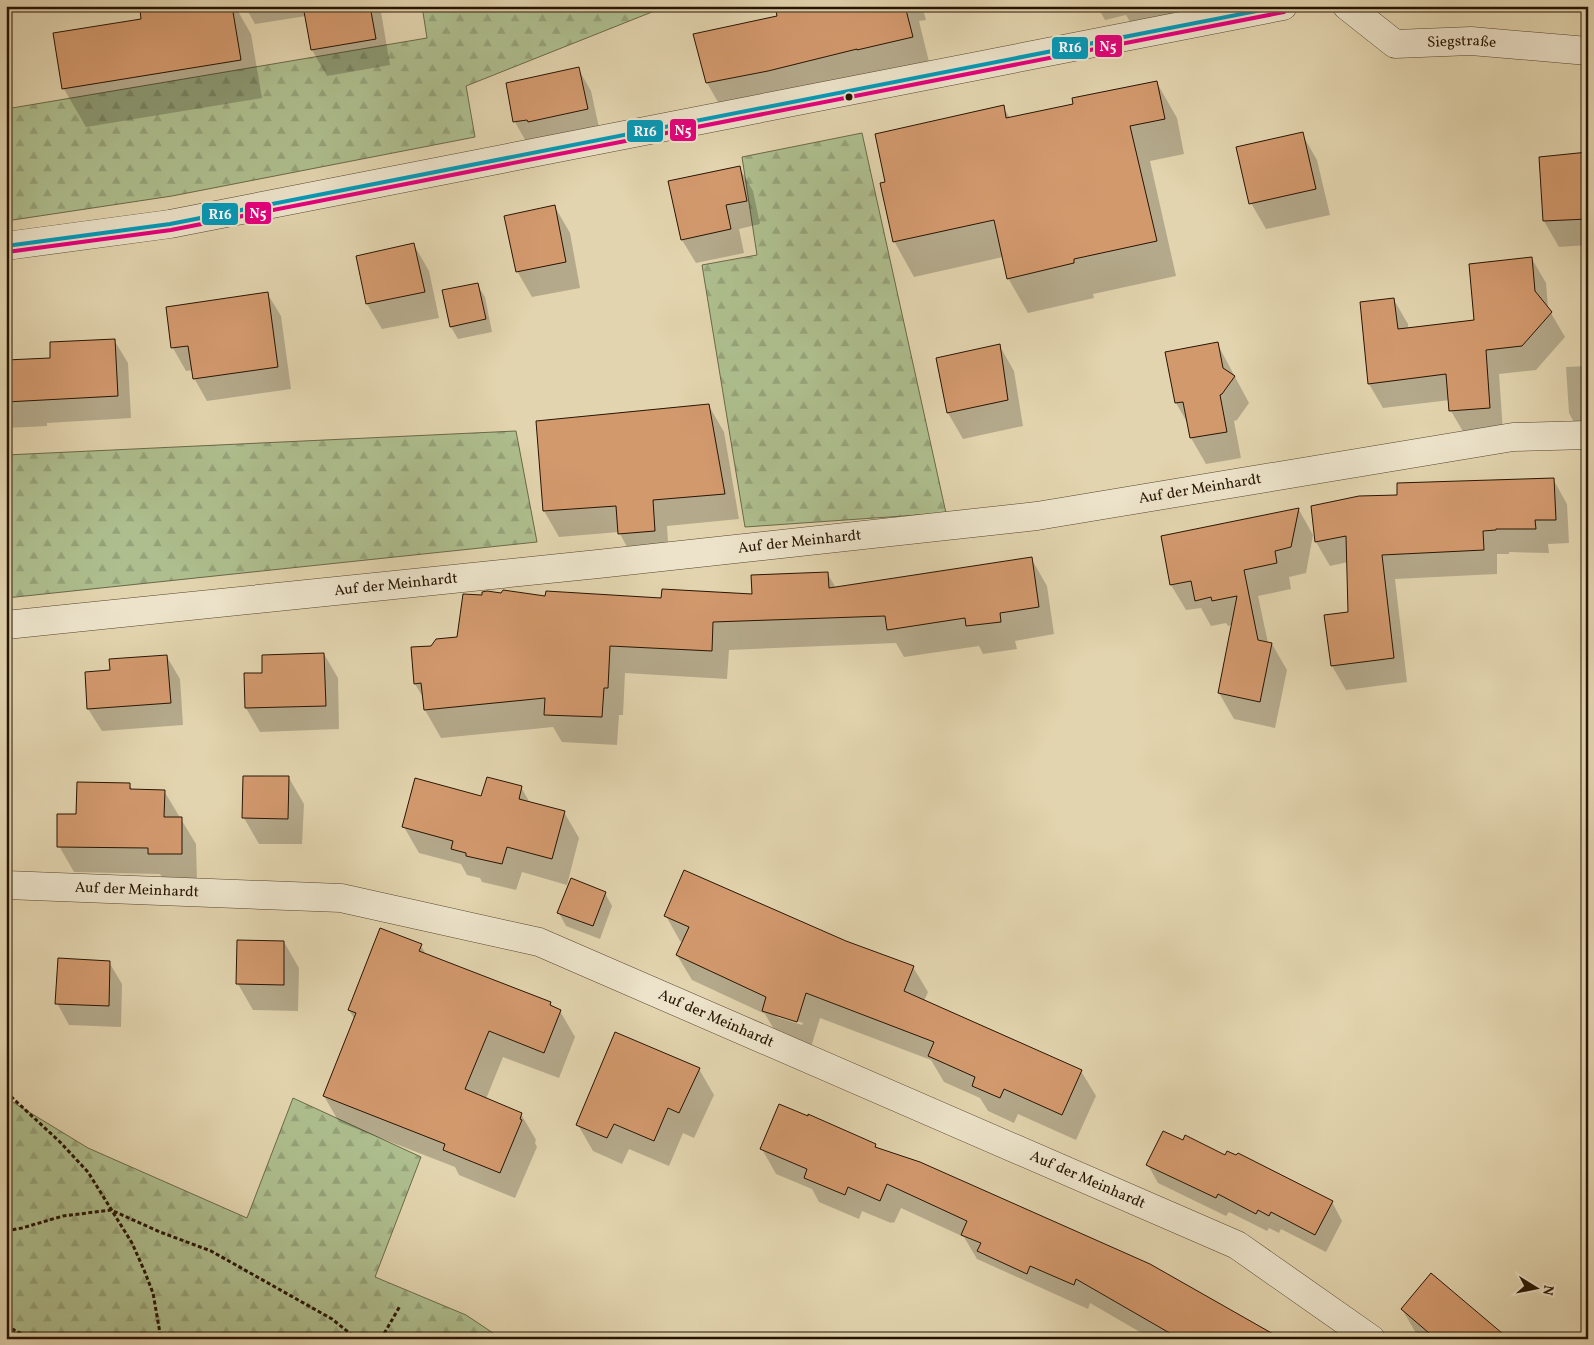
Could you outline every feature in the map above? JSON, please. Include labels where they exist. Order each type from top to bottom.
[{"type":"street","points":[[6,246],[180,222],[1283,6]]},
{"type":"street","name":"Siegstraße","points":[[1347,6],[1396,44],[1471,41],[1588,52]]},
{"type":"street","name":"Auf der Meinhardt","points":[[6,625],[598,564],[1037,516],[1513,438],[1588,435]]},
{"type":"street","name":"Auf der Meinhardt","points":[[6,885],[340,898],[539,942],[1237,1245],[1371,1339]]},
{"type":"path","points":[[6,1092],[60,1142],[88,1172],[132,1243],[144,1270],[153,1293],[161,1339]]},
{"type":"path","points":[[6,1230],[22,1228],[63,1216],[111,1210],[160,1232],[211,1251],[332,1319],[357,1339]]},
{"type":"path","points":[[381,1339],[400,1306]]},
{"type":"path","points":[[6,1326],[32,1339]]},
{"type":"green space","points":[[422,6],[667,6],[466,86],[475,137],[172,196],[6,221],[6,109],[427,38]]},
{"type":"green space","points":[[862,133],[946,513],[745,527],[702,265],[757,255],[742,157]]},
{"type":"green space","points":[[516,431],[537,542],[6,598],[6,455]]},
{"type":"green space","points":[[6,1098],[88,1148],[247,1218],[293,1098],[421,1157],[375,1277],[466,1315],[502,1339],[6,1339]]},
{"type":"building","points":[[160,6],[232,6],[241,60],[62,89],[53,33],[141,19],[140,10]]},
{"type":"building","points":[[303,6],[370,6],[376,39],[311,50]]},
{"type":"building","points":[[775,6],[905,6],[913,37],[768,71],[706,83],[693,34],[777,16]]},
{"type":"building","points":[[579,67],[588,109],[528,122],[527,120],[513,122],[506,83]]},
{"type":"building","points":[[1157,81],[1165,119],[1130,126],[1157,241],[1074,259],[1074,263],[1007,279],[994,220],[893,242],[880,183],[885,182],[875,134],[1004,105],[1006,118],[1073,104],[1072,98]]},
{"type":"building","points":[[1303,132],[1316,189],[1249,204],[1236,147]]},
{"type":"building","points":[[1588,152],[1588,219],[1543,221],[1539,157]]},
{"type":"building","points":[[740,166],[747,201],[726,205],[731,229],[681,240],[668,181]]},
{"type":"building","points":[[555,205],[566,262],[516,272],[504,216]]},
{"type":"building","points":[[414,243],[425,292],[366,304],[356,256]]},
{"type":"building","points":[[1532,257],[1535,291],[1552,312],[1522,346],[1486,350],[1490,408],[1449,411],[1446,374],[1368,384],[1360,302],[1394,298],[1398,329],[1474,320],[1469,264]]},
{"type":"building","points":[[478,283],[486,319],[450,327],[442,290]]},
{"type":"building","points":[[268,292],[278,367],[193,379],[188,346],[171,348],[166,307]]},
{"type":"building","points":[[115,339],[118,396],[6,402],[6,360],[50,358],[50,342]]},
{"type":"building","points":[[1218,342],[1223,368],[1235,376],[1220,395],[1227,432],[1190,438],[1183,402],[1175,403],[1165,352]]},
{"type":"building","points":[[1000,344],[1008,400],[947,413],[936,358]]},
{"type":"building","points":[[709,404],[725,494],[653,500],[655,531],[618,534],[616,506],[543,511],[536,421]]},
{"type":"building","points":[[1554,478],[1556,520],[1535,520],[1536,529],[1496,529],[1483,531],[1484,550],[1382,555],[1394,658],[1331,666],[1324,615],[1348,612],[1346,536],[1315,542],[1311,506],[1359,496],[1397,495],[1397,483]]},
{"type":"building","points":[[1299,508],[1291,547],[1275,551],[1277,563],[1244,570],[1258,640],[1272,643],[1260,702],[1218,693],[1237,596],[1212,601],[1211,597],[1195,601],[1191,581],[1170,585],[1161,536]]},
{"type":"building","points":[[1032,557],[1039,607],[1000,613],[1001,622],[966,626],[965,618],[887,630],[885,616],[713,622],[712,651],[610,646],[608,688],[604,688],[602,717],[544,715],[545,698],[424,710],[421,683],[414,684],[411,647],[431,646],[436,639],[457,637],[463,594],[482,595],[482,592],[501,593],[503,590],[545,596],[546,591],[661,598],[662,589],[752,594],[751,575],[828,572],[829,588]]},
{"type":"building","points":[[324,653],[326,706],[245,708],[244,673],[262,673],[262,655]]},
{"type":"building","points":[[167,655],[171,703],[87,709],[85,672],[110,670],[109,659]]},
{"type":"building","points":[[243,776],[289,776],[288,819],[242,818]]},
{"type":"building","points":[[487,777],[522,786],[519,799],[565,811],[552,859],[507,847],[502,864],[466,856],[466,853],[451,849],[453,841],[402,827],[415,778],[481,796]]},
{"type":"building","points":[[77,782],[130,783],[130,789],[165,790],[164,817],[182,817],[182,854],[148,854],[148,848],[57,847],[57,814],[76,814]]},
{"type":"building","points":[[684,870],[846,941],[914,966],[904,991],[1082,1070],[1062,1115],[1004,1089],[1000,1098],[972,1086],[975,1077],[928,1056],[934,1042],[806,993],[797,1022],[762,1011],[766,997],[676,955],[689,927],[664,916]]},
{"type":"building","points":[[571,878],[606,892],[593,926],[557,913]]},
{"type":"building","points":[[380,928],[422,944],[419,951],[551,1002],[550,1005],[561,1010],[544,1053],[489,1031],[465,1089],[522,1113],[520,1119],[522,1120],[500,1173],[443,1150],[445,1144],[323,1096],[356,1013],[348,1010]]},
{"type":"building","points":[[237,940],[284,941],[284,985],[236,984]]},
{"type":"building","points":[[58,958],[110,961],[109,1006],[55,1004]]},
{"type":"building","points":[[615,1032],[700,1068],[679,1113],[668,1108],[654,1141],[614,1124],[607,1138],[576,1125]]},
{"type":"building","points":[[779,1104],[808,1116],[808,1114],[876,1144],[875,1147],[920,1162],[1150,1264],[1282,1339],[1180,1339],[1076,1279],[1074,1285],[1030,1266],[1027,1274],[977,1251],[981,1243],[961,1235],[967,1221],[887,1184],[880,1201],[848,1187],[845,1195],[804,1178],[807,1169],[760,1149]]},
{"type":"building","points":[[1163,1131],[1183,1140],[1185,1135],[1225,1155],[1227,1151],[1236,1155],[1238,1153],[1333,1201],[1315,1235],[1271,1212],[1269,1216],[1258,1210],[1256,1214],[1218,1194],[1216,1198],[1146,1165]]},
{"type":"building","points":[[1431,1273],[1509,1339],[1436,1339],[1401,1309]]},
{"type":"transit line","name":"R16","points":[[6,246],[170,224],[1282,6]]},
{"type":"transit line","name":"N5","points":[[7,252],[171,230],[1284,12]]}]
